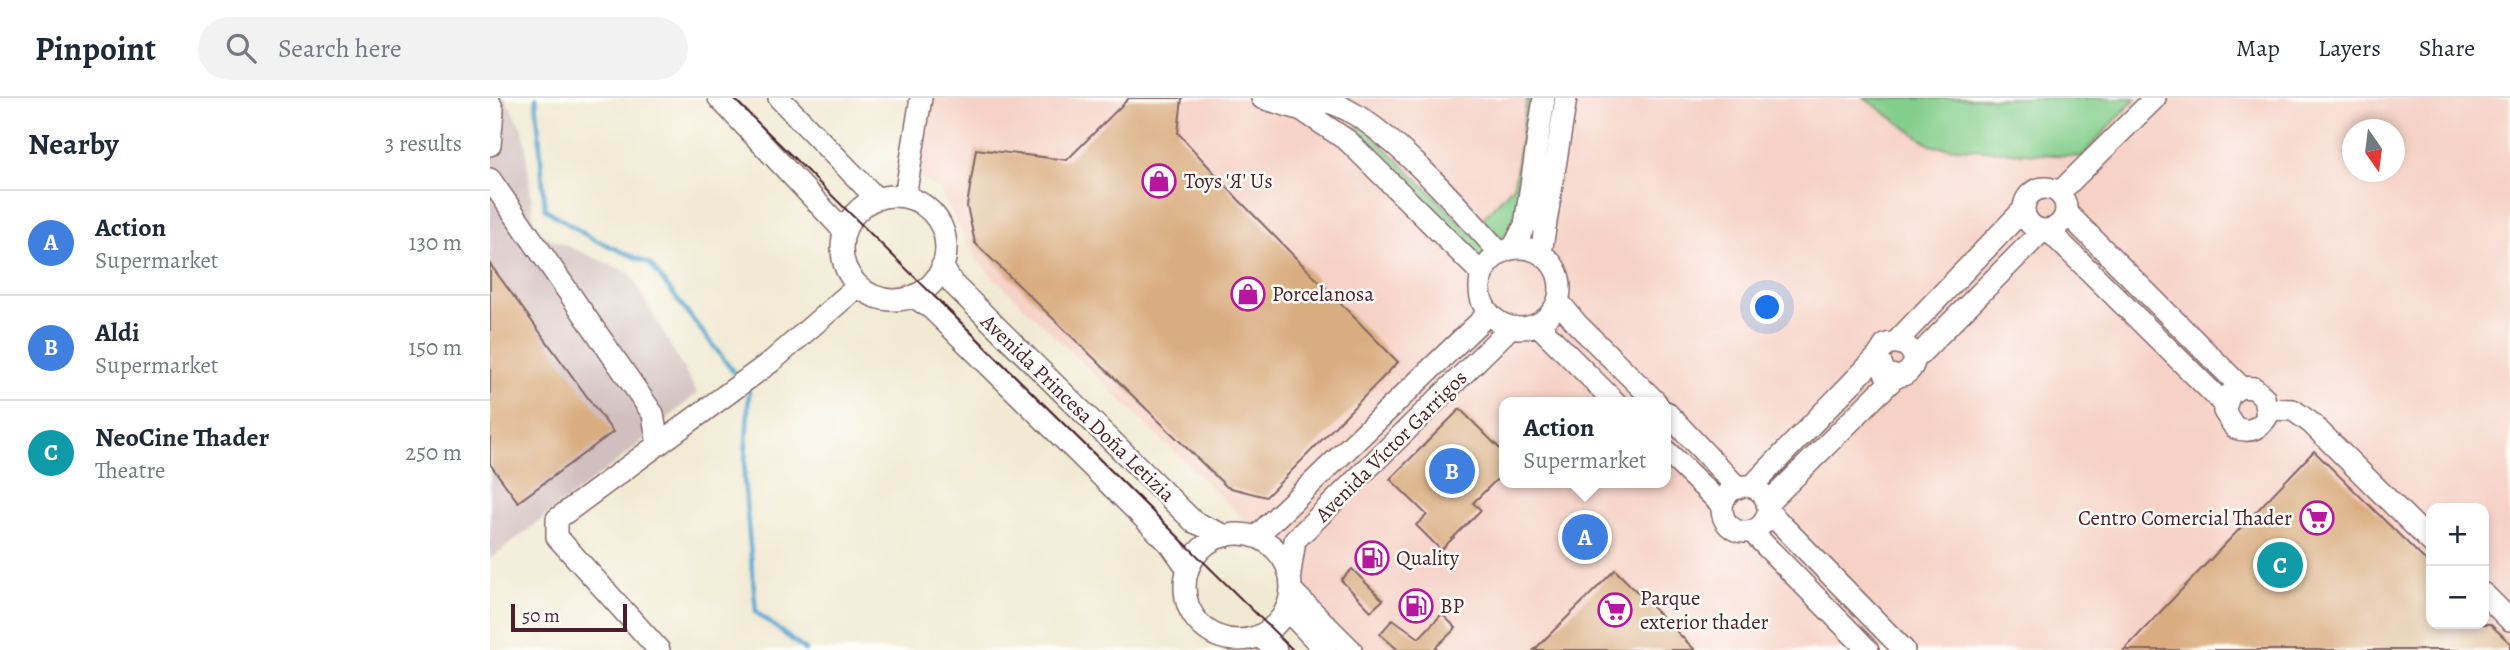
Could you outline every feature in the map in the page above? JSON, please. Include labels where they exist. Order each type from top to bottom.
[{"type":"street","points":[[719,98],[844,231]]},
{"type":"street","points":[[779,98],[877,199]]},
{"type":"street","points":[[905,197],[921,98]]},
{"type":"street","points":[[1262,98],[1302,110],[1348,141],[1482,274]]},
{"type":"street","points":[[1284,98],[1334,103],[1369,121],[1507,251],[1541,253],[1558,274],[1561,288],[1559,302],[1552,314],[1538,325],[1524,329],[1510,328],[1488,314],[1479,288],[1482,274],[1507,251],[1525,225],[1544,98]]},
{"type":"street","points":[[1541,253],[1566,98]]},
{"type":"street","points":[[2059,193],[2155,98]]},
{"type":"street","points":[[490,103],[490,145]]},
{"type":"street","points":[[1348,141],[1346,129],[1355,122],[1369,121]]},
{"type":"street","points":[[490,179],[653,414],[658,445]]},
{"type":"street","points":[[2044,188],[2059,193],[2065,202],[2067,213],[2241,387],[2260,392],[2268,409],[2267,417],[2257,428],[2242,431],[2226,418],[2224,404],[2046,230],[2028,222],[2025,202],[2036,190],[2044,188]]},
{"type":"street","points":[[905,197],[919,202],[939,223],[946,251],[942,266],[931,284],[914,296],[894,300],[875,296],[858,286],[846,270],[841,251],[844,231],[857,211],[877,199],[905,197]]},
{"type":"street","points":[[1722,505],[1731,491],[1744,487],[1878,356],[1885,345],[1896,341],[2024,209]]},
{"type":"street","points":[[1671,457],[1722,505],[1727,524],[1742,532],[1759,527],[1768,508],[1897,377],[1908,372],[1914,360],[2046,230],[2058,226],[2067,213]]},
{"type":"street","name":"Avenida Princesa Doña Letizia","points":[[942,266],[953,284],[1194,522],[1226,536]]},
{"type":"street","points":[[659,650],[557,537],[557,519],[772,361],[858,286]]},
{"type":"street","name":"Avenida Princesa Doña Letizia","points":[[914,296],[932,309],[1161,535],[1188,569]]},
{"type":"street","points":[[1559,302],[1577,324],[1651,397]]},
{"type":"street","name":"Avenida Víctor Garrigos","points":[[1261,539],[1262,531],[1488,314]]},
{"type":"street","points":[[1538,325],[1610,397]]},
{"type":"street","name":"Avenida Víctor Garrigos","points":[[1289,591],[1295,540],[1510,328]]},
{"type":"street","points":[[1896,341],[1907,345],[1914,360]]},
{"type":"street","points":[[1878,356],[1885,373],[1897,377]]},
{"type":"street","points":[[2224,404],[2230,394],[2241,387]]},
{"type":"street","points":[[2268,409],[2293,410],[2311,423],[2426,537]]},
{"type":"street","points":[[1671,418],[1744,487],[1761,494],[1768,508],[1904,650]]},
{"type":"street","points":[[1751,531],[1868,650]]},
{"type":"street","points":[[1289,591],[1275,626],[1246,640],[1227,639],[1210,632],[1196,619],[1187,602],[1188,569],[1199,552],[1211,542],[1226,536],[1244,534],[1261,539],[1276,550],[1289,591],[1325,650]]},
{"type":"street","points":[[1289,591],[1351,650]]},
{"type":"street","points":[[2489,599],[2509,618]]},
{"type":"street","points":[[1259,636],[1276,650]]},
{"type":"shaded area","points":[[490,98],[505,98],[524,133],[535,232],[630,273],[697,393],[628,453],[490,559]]},
{"type":"shaded area","points":[[923,98],[2510,98],[2510,650],[1362,650],[1329,619],[1276,550],[980,264],[939,190],[915,175]]},
{"type":"green space","points":[[1527,98],[1538,98],[1518,230],[1509,246],[1485,226],[1483,218],[1514,185]]},
{"type":"green space","points":[[1864,98],[2136,98],[2081,157],[1932,146]]},
{"type":"green space","points":[[1363,126],[1493,254],[1483,264],[1352,132]]},
{"type":"building","points":[[1129,98],[1182,98],[1178,133],[1238,199],[1398,362],[1266,497],[1227,487],[975,243],[967,206],[976,149],[1067,160]]},
{"type":"building","points":[[490,264],[613,432],[518,502],[490,464]]},
{"type":"building","points":[[1460,409],[1499,448],[1499,477],[1473,503],[1481,510],[1441,550],[1416,525],[1427,515],[1390,479]]},
{"type":"building","name":"Centro Comercial Thader","points":[[2314,451],[2426,561],[2426,629],[2489,629],[2490,624],[2510,643],[2510,650],[2124,650]]},
{"type":"building","points":[[1352,569],[1383,600],[1371,611],[1341,580]]},
{"type":"building","name":"Parque exterior thader","points":[[1615,570],[1695,650],[1534,650]]},
{"type":"building","points":[[1442,614],[1456,628],[1435,648],[1438,650],[1398,650],[1380,634],[1393,619],[1419,638]]},
{"type":"waterway","points":[[536,98],[545,209],[591,238],[650,264],[735,374]]},
{"type":"waterway","points":[[749,392],[744,479],[756,612],[805,650]]},
{"type":"tram line","points":[[733,98],[1293,650]]},
{"type":"place","name":"Toys 'Я' Us","points":[[1159,181]]},
{"type":"place","name":"Porcelanosa","points":[[1248,294]]},
{"type":"place","name":"Aldi","points":[[1452,471]]},
{"type":"place","name":"Centro Comercial Thader","points":[[2317,518]]},
{"type":"place","name":"Action","points":[[1585,537]]},
{"type":"place","name":"Quality","points":[[1372,558]]},
{"type":"place","name":"NeoCine Thader","points":[[2280,565]]},
{"type":"place","name":"BP","points":[[1416,606]]},
{"type":"place","name":"Parque exterior thader","points":[[1615,610]]}]
